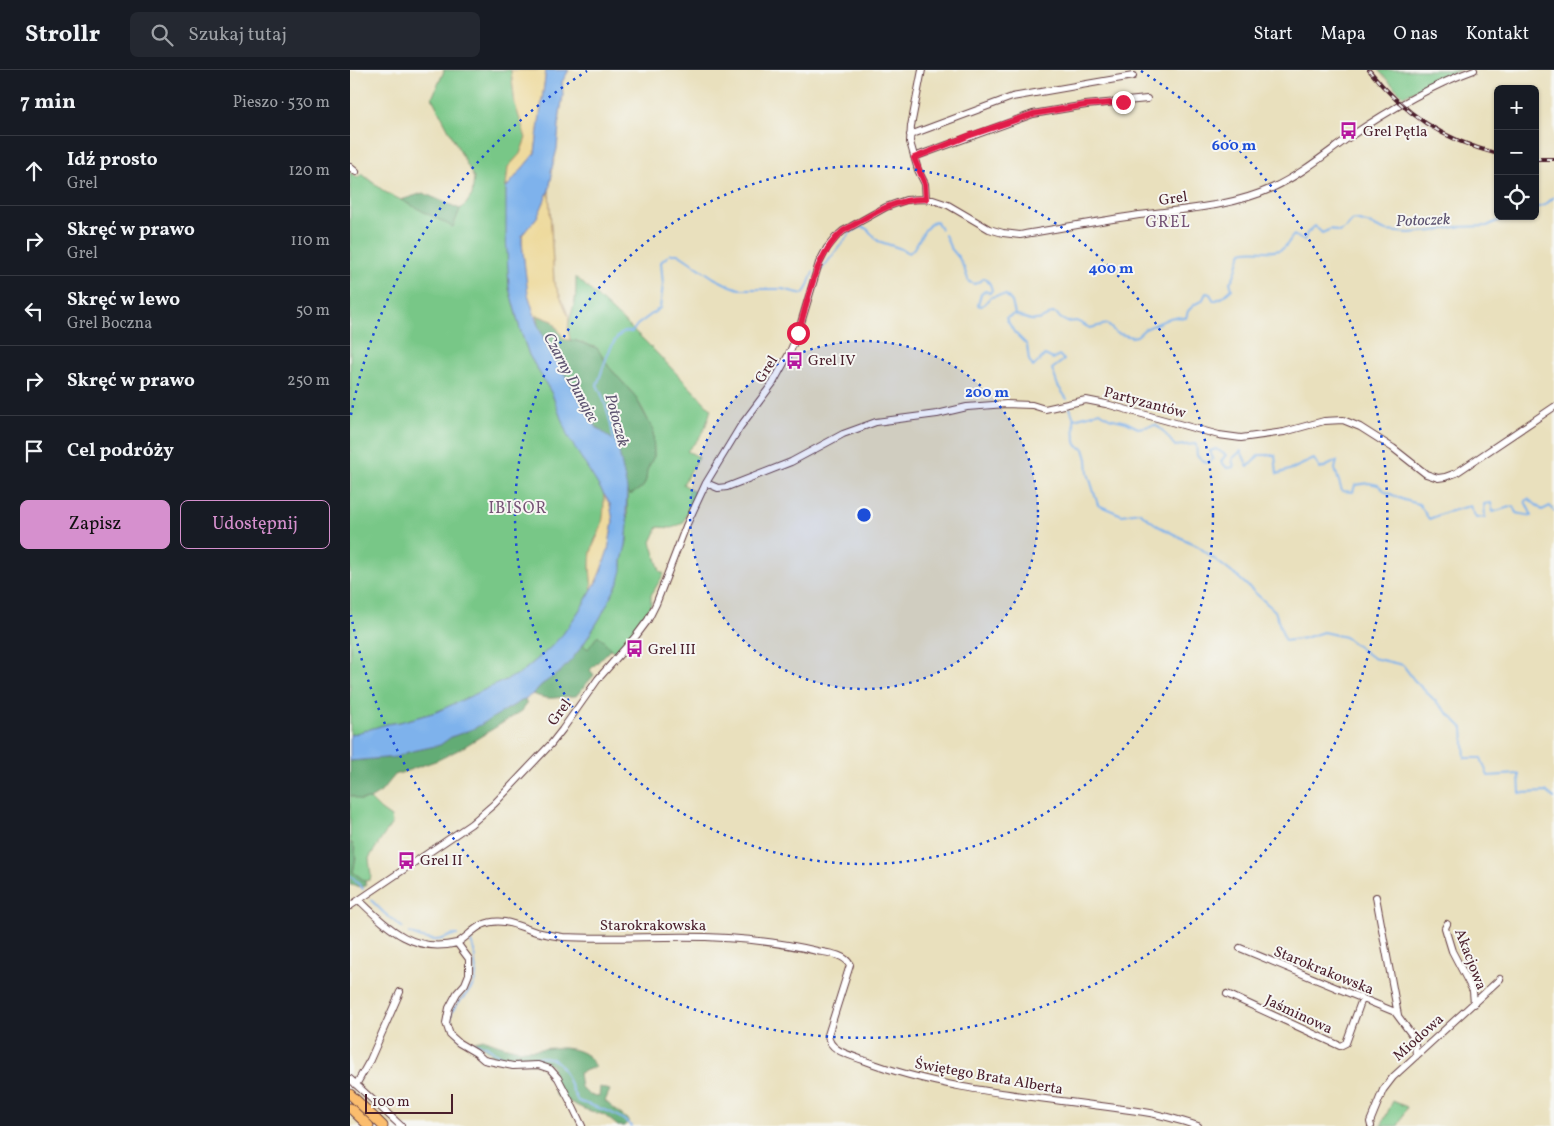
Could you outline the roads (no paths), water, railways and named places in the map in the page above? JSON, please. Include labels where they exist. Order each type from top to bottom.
[{"type":"main road","points":[[350,1094],[383,1126]]},
{"type":"main road","points":[[350,1108],[369,1126]]},
{"type":"street","points":[[922,70],[910,126],[910,142],[914,158],[925,184],[926,199]]},
{"type":"street","name":"Grel","points":[[350,906],[484,813],[503,796],[557,737],[598,679],[648,620],[686,526],[706,484],[740,427],[773,383],[789,354],[798,333],[819,263],[827,248],[843,231],[886,207],[906,200],[926,199],[948,205],[989,229],[1020,235],[1228,202],[1256,194],[1284,182],[1384,115],[1444,83],[1474,70]]},
{"type":"street","points":[[910,135],[1012,97],[1133,76]]},
{"type":"street","points":[[914,158],[968,136],[1033,114],[1086,105],[1147,99]]},
{"type":"street","points":[[350,167],[356,172]]},
{"type":"street","name":"Partyzantów","points":[[706,484],[718,488],[727,487],[791,462],[843,434],[876,422],[937,414],[967,407],[1006,404],[1032,405],[1045,409],[1086,400],[1241,438],[1284,432],[1324,421],[1342,420],[1360,427],[1393,448],[1426,474],[1438,478],[1456,473],[1554,407]]},
{"type":"street","name":"Starokrakowska","points":[[1376,897],[1398,1017]]},
{"type":"street","points":[[359,900],[401,935],[414,942],[436,946],[457,943],[469,959],[469,974],[465,984],[457,993],[449,1008],[446,1023],[450,1035],[484,1060],[513,1066],[538,1065],[550,1069],[558,1078],[582,1126]]},
{"type":"street","name":"Starokrakowska","points":[[457,943],[482,925],[489,922],[502,921],[544,934],[563,937],[689,936],[769,941],[842,957],[849,963],[850,968]]},
{"type":"street","name":"Akacjowa","points":[[1447,924],[1445,928],[1452,951],[1473,991],[1474,1004]]},
{"type":"street","name":"Starokrakowska","points":[[1240,948],[1394,1012],[1412,1035],[1416,1056]]},
{"type":"street","name":"Świętego Brata Alberta","points":[[850,968],[828,1035],[830,1043],[846,1053],[903,1074],[954,1085],[1030,1098],[1151,1113],[1198,1126]]},
{"type":"street","name":"Miodowa","points":[[1371,1126],[1370,1122],[1383,1090],[1393,1077],[1500,980]]},
{"type":"street","points":[[356,1085],[370,1060],[400,992]]},
{"type":"street","name":"Jaśminowa","points":[[1227,994],[1340,1046],[1346,1043],[1362,999]]},
{"type":"street","points":[[350,1080],[401,1126]]},
{"type":"water","points":[[546,70],[569,70],[562,82],[563,95],[557,149],[549,190],[537,217],[522,235],[528,294],[537,323],[548,348],[588,415],[597,428],[617,443],[627,489],[626,514],[628,525],[619,581],[600,618],[583,645],[560,672],[541,685],[533,694],[475,728],[451,737],[440,745],[408,752],[397,757],[350,761],[350,735],[436,712],[521,673],[563,634],[598,579],[608,550],[613,521],[610,504],[568,437],[552,394],[529,355],[509,288],[506,188],[535,153]]},
{"type":"waterway","name":"Potoczek","points":[[1539,207],[1545,205],[1554,197]]},
{"type":"waterway","name":"Potoczek","points":[[945,235],[950,247],[959,258],[969,282],[975,284],[985,278],[990,284],[992,290],[990,293],[985,291],[981,294],[978,305],[983,305],[994,296],[1006,295],[1012,302],[1015,314],[1026,319],[1038,320],[1052,313],[1057,314],[1067,322],[1077,321],[1090,328],[1107,324],[1116,333],[1132,337],[1170,318],[1186,318],[1188,311],[1195,304],[1202,301],[1206,293],[1210,294],[1214,301],[1223,297],[1232,289],[1230,282],[1242,252],[1251,250],[1277,251],[1287,245],[1294,235],[1304,241],[1307,233],[1315,226],[1322,233],[1331,229],[1339,232],[1355,220],[1386,231],[1409,233],[1456,227],[1487,226],[1500,220]]},
{"type":"waterway","name":"Potoczek","points":[[822,269],[850,233],[859,228],[867,229],[878,241],[909,253],[930,224],[935,221],[941,229]]},
{"type":"waterway","name":"Potoczek","points":[[671,254],[678,254],[714,278],[739,289],[782,289],[803,294],[813,272]]},
{"type":"waterway","name":"Potoczek","points":[[614,443],[608,413],[597,385],[611,348],[619,336],[624,332],[632,332],[637,325],[660,308],[663,285],[661,262],[668,256]]},
{"type":"waterway","points":[[1015,314],[1006,318],[1014,332],[1027,345],[1029,360],[1033,367],[1045,355],[1053,359],[1059,355],[1064,360],[1052,369],[1058,386],[1067,399]]},
{"type":"waterway","points":[[1070,408],[1074,419],[1075,442],[1077,446],[1084,449],[1088,473],[1098,505],[1122,515],[1139,512],[1158,526],[1199,547],[1240,579],[1275,611],[1285,641],[1305,638],[1323,632],[1345,637],[1373,658],[1403,665],[1414,680],[1463,728],[1465,758],[1481,758],[1488,776],[1519,774],[1520,793],[1547,792],[1554,798]]},
{"type":"waterway","points":[[1074,419],[1100,412],[1109,418],[1126,422],[1138,428],[1156,425],[1175,446],[1196,444],[1197,456],[1207,463],[1213,459],[1210,451],[1216,449],[1226,455],[1221,461],[1227,468],[1234,467],[1232,459],[1241,451],[1248,467],[1259,455],[1275,455],[1277,474],[1314,459],[1320,469],[1337,461],[1335,469],[1342,491],[1353,492],[1355,485],[1369,483],[1378,485],[1386,492],[1419,504],[1429,519],[1470,506],[1476,518],[1485,517],[1484,504],[1491,503],[1493,512],[1513,506],[1516,513],[1532,516],[1525,501],[1529,499],[1542,510],[1550,506],[1554,511]]},
{"type":"waterway","points":[[350,877],[363,889]]},
{"type":"waterway","points":[[371,900],[403,928]]},
{"type":"waterway","points":[[409,933],[434,940],[457,935]]},
{"type":"waterway","points":[[471,942],[475,955],[475,980],[471,989],[456,1005],[451,1017],[451,1023],[460,1038],[488,1047],[499,1056],[507,1059],[551,1058],[562,1068],[578,1101],[612,1113],[632,1126]]},
{"type":"railway","points":[[1369,70],[1396,100],[1426,123],[1460,141],[1494,153]]},
{"type":"railway","points":[[1539,159],[1554,159]]},
{"type":"place","name":"Grel Pętla","points":[[1349,131]]},
{"type":"place","name":"Grel IV","points":[[794,360]]},
{"type":"place","name":"Grel III","points":[[634,649]]},
{"type":"place","name":"Grel II","points":[[406,860]]},
{"type":"district","name":"GREL","points":[[1168,221]]},
{"type":"district","name":"IBISOR","points":[[518,507]]},
{"type":"water label","name":"Czarny Dunajec","points":[[572,377]]}]
